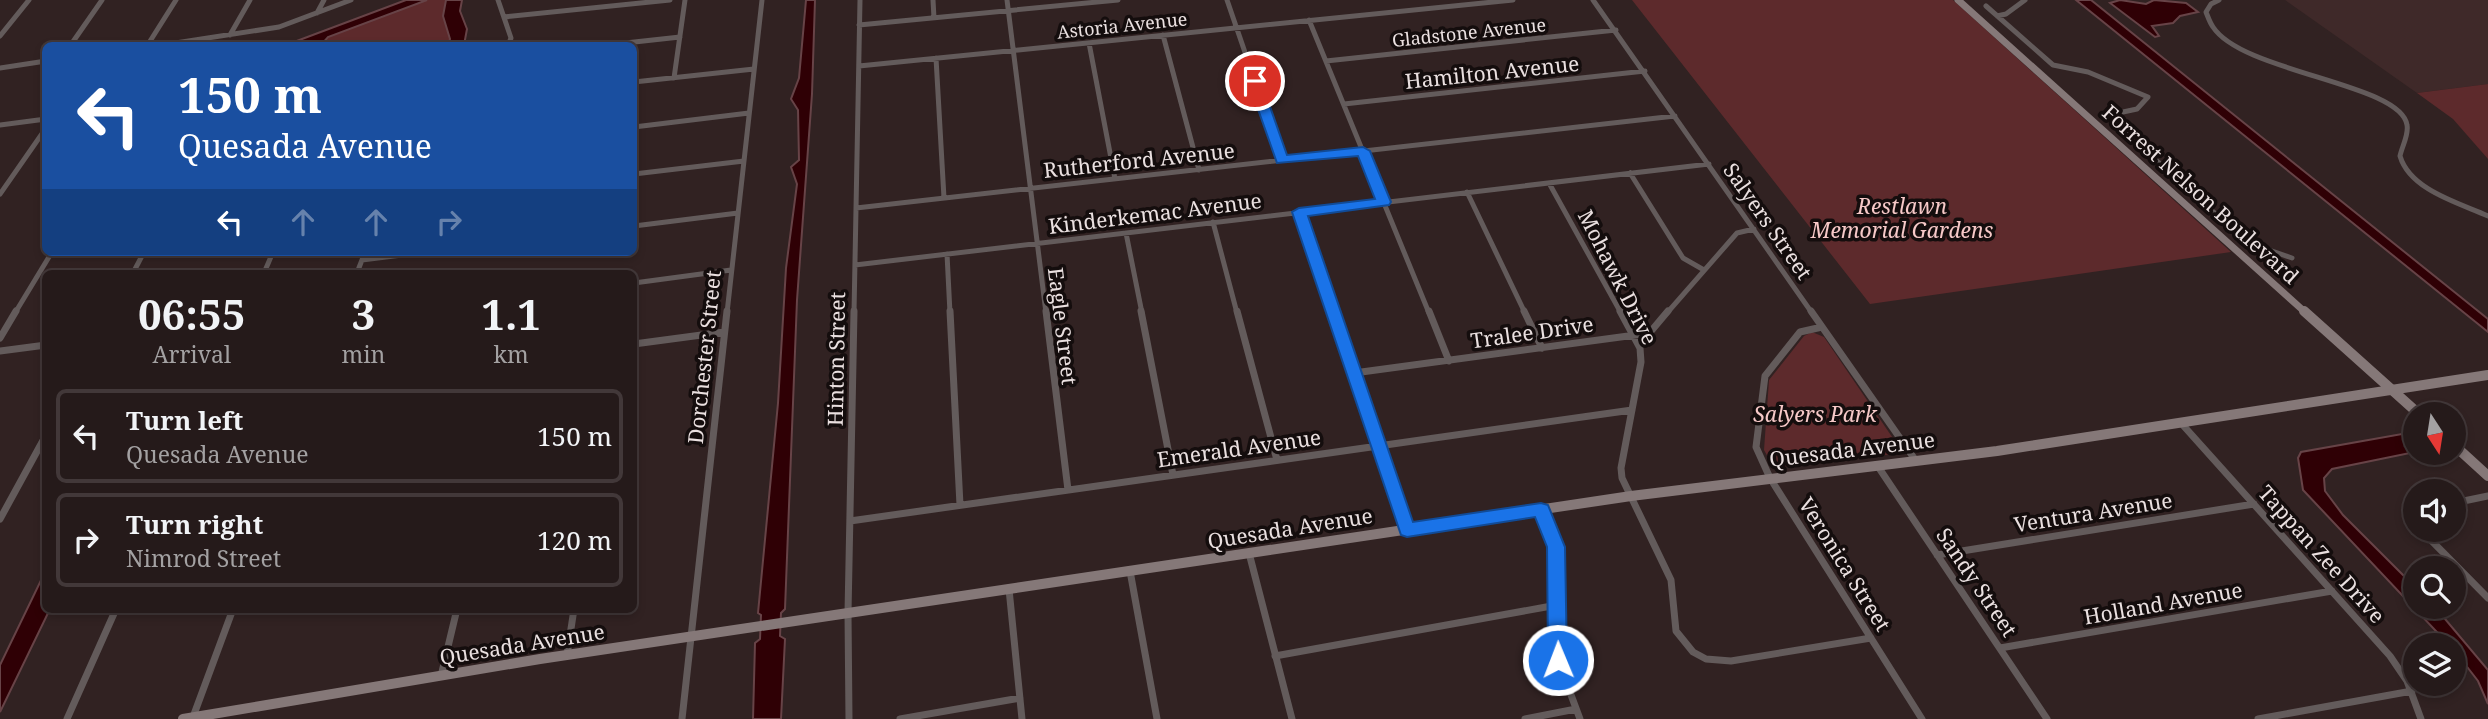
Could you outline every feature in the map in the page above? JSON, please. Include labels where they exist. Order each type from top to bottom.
[{"type":"street","points":[[0,36],[29,0]]},
{"type":"street","points":[[73,42],[102,0]]},
{"type":"street","points":[[150,42],[176,0]]},
{"type":"street","points":[[230,35],[250,0]]},
{"type":"street","points":[[317,13],[324,0]]},
{"type":"street","points":[[183,42],[279,27],[351,0]]},
{"type":"street","points":[[498,0],[511,38],[510,42]]},
{"type":"street","points":[[504,17],[670,0]]},
{"type":"street","points":[[674,78],[685,0]]},
{"type":"street","name":"Dorchester Street","points":[[682,719],[689,637],[762,0]]},
{"type":"street","name":"Hinton Street","points":[[849,719],[848,613],[860,0]]},
{"type":"street","points":[[933,0],[934,18]]},
{"type":"street","name":"Eagle Street","points":[[1007,0],[1068,490]]},
{"type":"street","points":[[859,25],[1118,0]]},
{"type":"street","points":[[1227,0],[1282,160]]},
{"type":"street","name":"Astoria Avenue","points":[[859,65],[1513,0]]},
{"type":"street","name":"Salyers Street","points":[[1592,0],[1645,71],[1916,461]]},
{"type":"street","name":"Forrest Nelson Boulevard","points":[[1958,0],[2406,402]]},
{"type":"street","points":[[1997,16],[2025,0]]},
{"type":"street","points":[[2219,0],[2211,4],[2206,12],[2207,20],[2218,34],[2253,55],[2362,91],[2392,106],[2410,128],[2399,153],[2399,160],[2407,171],[2436,191],[2488,216]]},
{"type":"street","points":[[1986,6],[2053,65],[2063,65],[2115,81],[2148,97],[2137,109],[2109,115],[2140,143],[2148,155],[2197,193],[2203,202],[2249,243],[2292,258]]},
{"type":"street","points":[[1309,20],[1449,360]]},
{"type":"street","name":"Gladstone Avenue","points":[[1326,61],[1616,30]]},
{"type":"street","points":[[1163,35],[1199,170]]},
{"type":"street","points":[[634,42],[680,37]]},
{"type":"street","points":[[1089,43],[1115,179]]},
{"type":"street","points":[[936,58],[944,198]]},
{"type":"street","points":[[0,68],[42,62]]},
{"type":"street","points":[[637,82],[754,69]]},
{"type":"street","name":"Hamilton Avenue","points":[[1343,104],[1645,71]]},
{"type":"street","points":[[637,127],[749,113]]},
{"type":"street","name":"Rutherford Avenue","points":[[856,208],[1675,116]]},
{"type":"street","points":[[0,125],[42,120]]},
{"type":"street","points":[[0,194],[42,134]]},
{"type":"street","points":[[637,174],[744,161]]},
{"type":"street","name":"Kinderkemac Avenue","points":[[855,265],[1709,164]]},
{"type":"street","points":[[1630,173],[1683,258],[1704,270]]},
{"type":"street","name":"Mohawk Drive","points":[[1549,183],[1634,336],[1641,355],[1620,468],[1671,580],[1676,631],[1682,642],[1706,659],[1731,661],[1871,638]]},
{"type":"street","points":[[1467,192],[1542,348]]},
{"type":"street","points":[[1299,212],[1407,530]]},
{"type":"street","points":[[637,226],[738,213]]},
{"type":"street","points":[[1213,222],[1277,460]]},
{"type":"street","name":"Tralee Drive","points":[[1354,373],[1634,336],[1651,330],[1737,233],[1754,229]]},
{"type":"street","points":[[1126,233],[1173,475]]},
{"type":"street","points":[[947,254],[960,505]]},
{"type":"street","points":[[0,338],[50,256]]},
{"type":"street","points":[[358,270],[364,256]]},
{"type":"street","points":[[362,260],[394,256]]},
{"type":"street","points":[[637,283],[731,270]]},
{"type":"street","name":"Veronica Street","points":[[1822,327],[1800,332],[1765,376],[1756,447],[1770,478],[1922,719]]},
{"type":"street","points":[[637,344],[724,332]]},
{"type":"street","points":[[0,351],[42,346]]},
{"type":"street","name":"Quesada Avenue","points":[[188,718],[689,637],[1541,509],[1916,461],[2488,375]]},
{"type":"street","name":"Emerald Avenue","points":[[850,521],[1632,410]]},
{"type":"street","name":"Tappan Zee Drive","points":[[2181,423],[2390,656],[2403,677]]},
{"type":"street","points":[[0,519],[42,442]]},
{"type":"street","points":[[2466,456],[2488,476]]},
{"type":"street","name":"Sandy Street","points":[[1877,465],[2047,719]]},
{"type":"street","points":[[2466,501],[2488,496]]},
{"type":"street","name":"Ventura Avenue","points":[[1937,555],[2254,504]]},
{"type":"street","points":[[1541,509],[1556,547],[1558,660],[1580,719]]},
{"type":"street","points":[[2433,542],[2486,594]]},
{"type":"street","points":[[1249,553],[1292,719]]},
{"type":"street","points":[[1130,571],[1157,719]]},
{"type":"street","points":[[1009,589],[1022,719]]},
{"type":"street","name":"Holland Avenue","points":[[2000,648],[2332,591]]},
{"type":"street","points":[[1275,656],[1557,605]]},
{"type":"street","points":[[67,719],[114,613]]},
{"type":"street","points":[[188,718],[231,613]]},
{"type":"street","points":[[441,676],[456,613]]},
{"type":"street","points":[[567,656],[573,613]]},
{"type":"street","points":[[2258,719],[2403,693]]},
{"type":"street","name":"Tappan Zee Drive","points":[[2414,696],[2421,719]]},
{"type":"street","points":[[900,719],[1020,698]]},
{"type":"street","points":[[1525,719],[1576,709]]},
{"type":"shaded area","points":[[406,0],[427,0],[328,37],[324,42],[294,42]]},
{"type":"shaded area","points":[[446,0],[462,0],[460,11],[467,29],[465,42],[449,42],[443,16]]},
{"type":"shaded area","points":[[806,0],[815,0],[812,94],[797,300],[785,609],[781,613],[780,636],[785,639],[781,719],[753,719],[755,643],[760,639],[761,615],[758,613],[778,403],[786,268],[797,184],[791,167],[799,160],[798,110],[791,99],[799,78]]},
{"type":"shaded area","points":[[2076,0],[2091,0],[2488,319],[2488,332]]},
{"type":"shaded area","points":[[2120,0],[2146,4],[2154,0],[2186,3],[2198,12],[2180,16],[2173,23],[2152,26],[2159,36],[2155,37],[2110,3]]},
{"type":"shaded area","points":[[2285,0],[2488,0],[2488,84],[2417,93]]},
{"type":"shaded area","points":[[2403,435],[2403,454],[2332,469],[2324,478],[2325,491],[2343,515],[2403,575],[2403,596],[2303,490],[2298,458],[2301,452]]},
{"type":"shaded area","points":[[42,578],[42,613],[48,613],[0,712],[0,665]]},
{"type":"shaded area","points":[[2425,619],[2445,619],[2457,633],[2438,633]]},
{"type":"shaded area","points":[[2466,644],[2488,670],[2488,704],[2478,681],[2466,666]]},
{"type":"green space","points":[[427,0],[446,0],[443,16],[449,42],[324,42],[328,37]]},
{"type":"green space","name":"Restlawn Memorial Gardens","points":[[1632,0],[1953,0],[2231,252],[1870,304]]},
{"type":"green space","points":[[2488,84],[2488,159],[2453,119],[2417,93]]},
{"type":"green space","name":"Salyers Park","points":[[1812,332],[1824,337],[1903,453],[1774,468],[1764,450],[1769,380],[1804,336]]},
{"type":"route","points":[[1255,81],[1282,160],[1363,151],[1384,202],[1299,212],[1407,530],[1541,509],[1556,547],[1558,660]]}]
